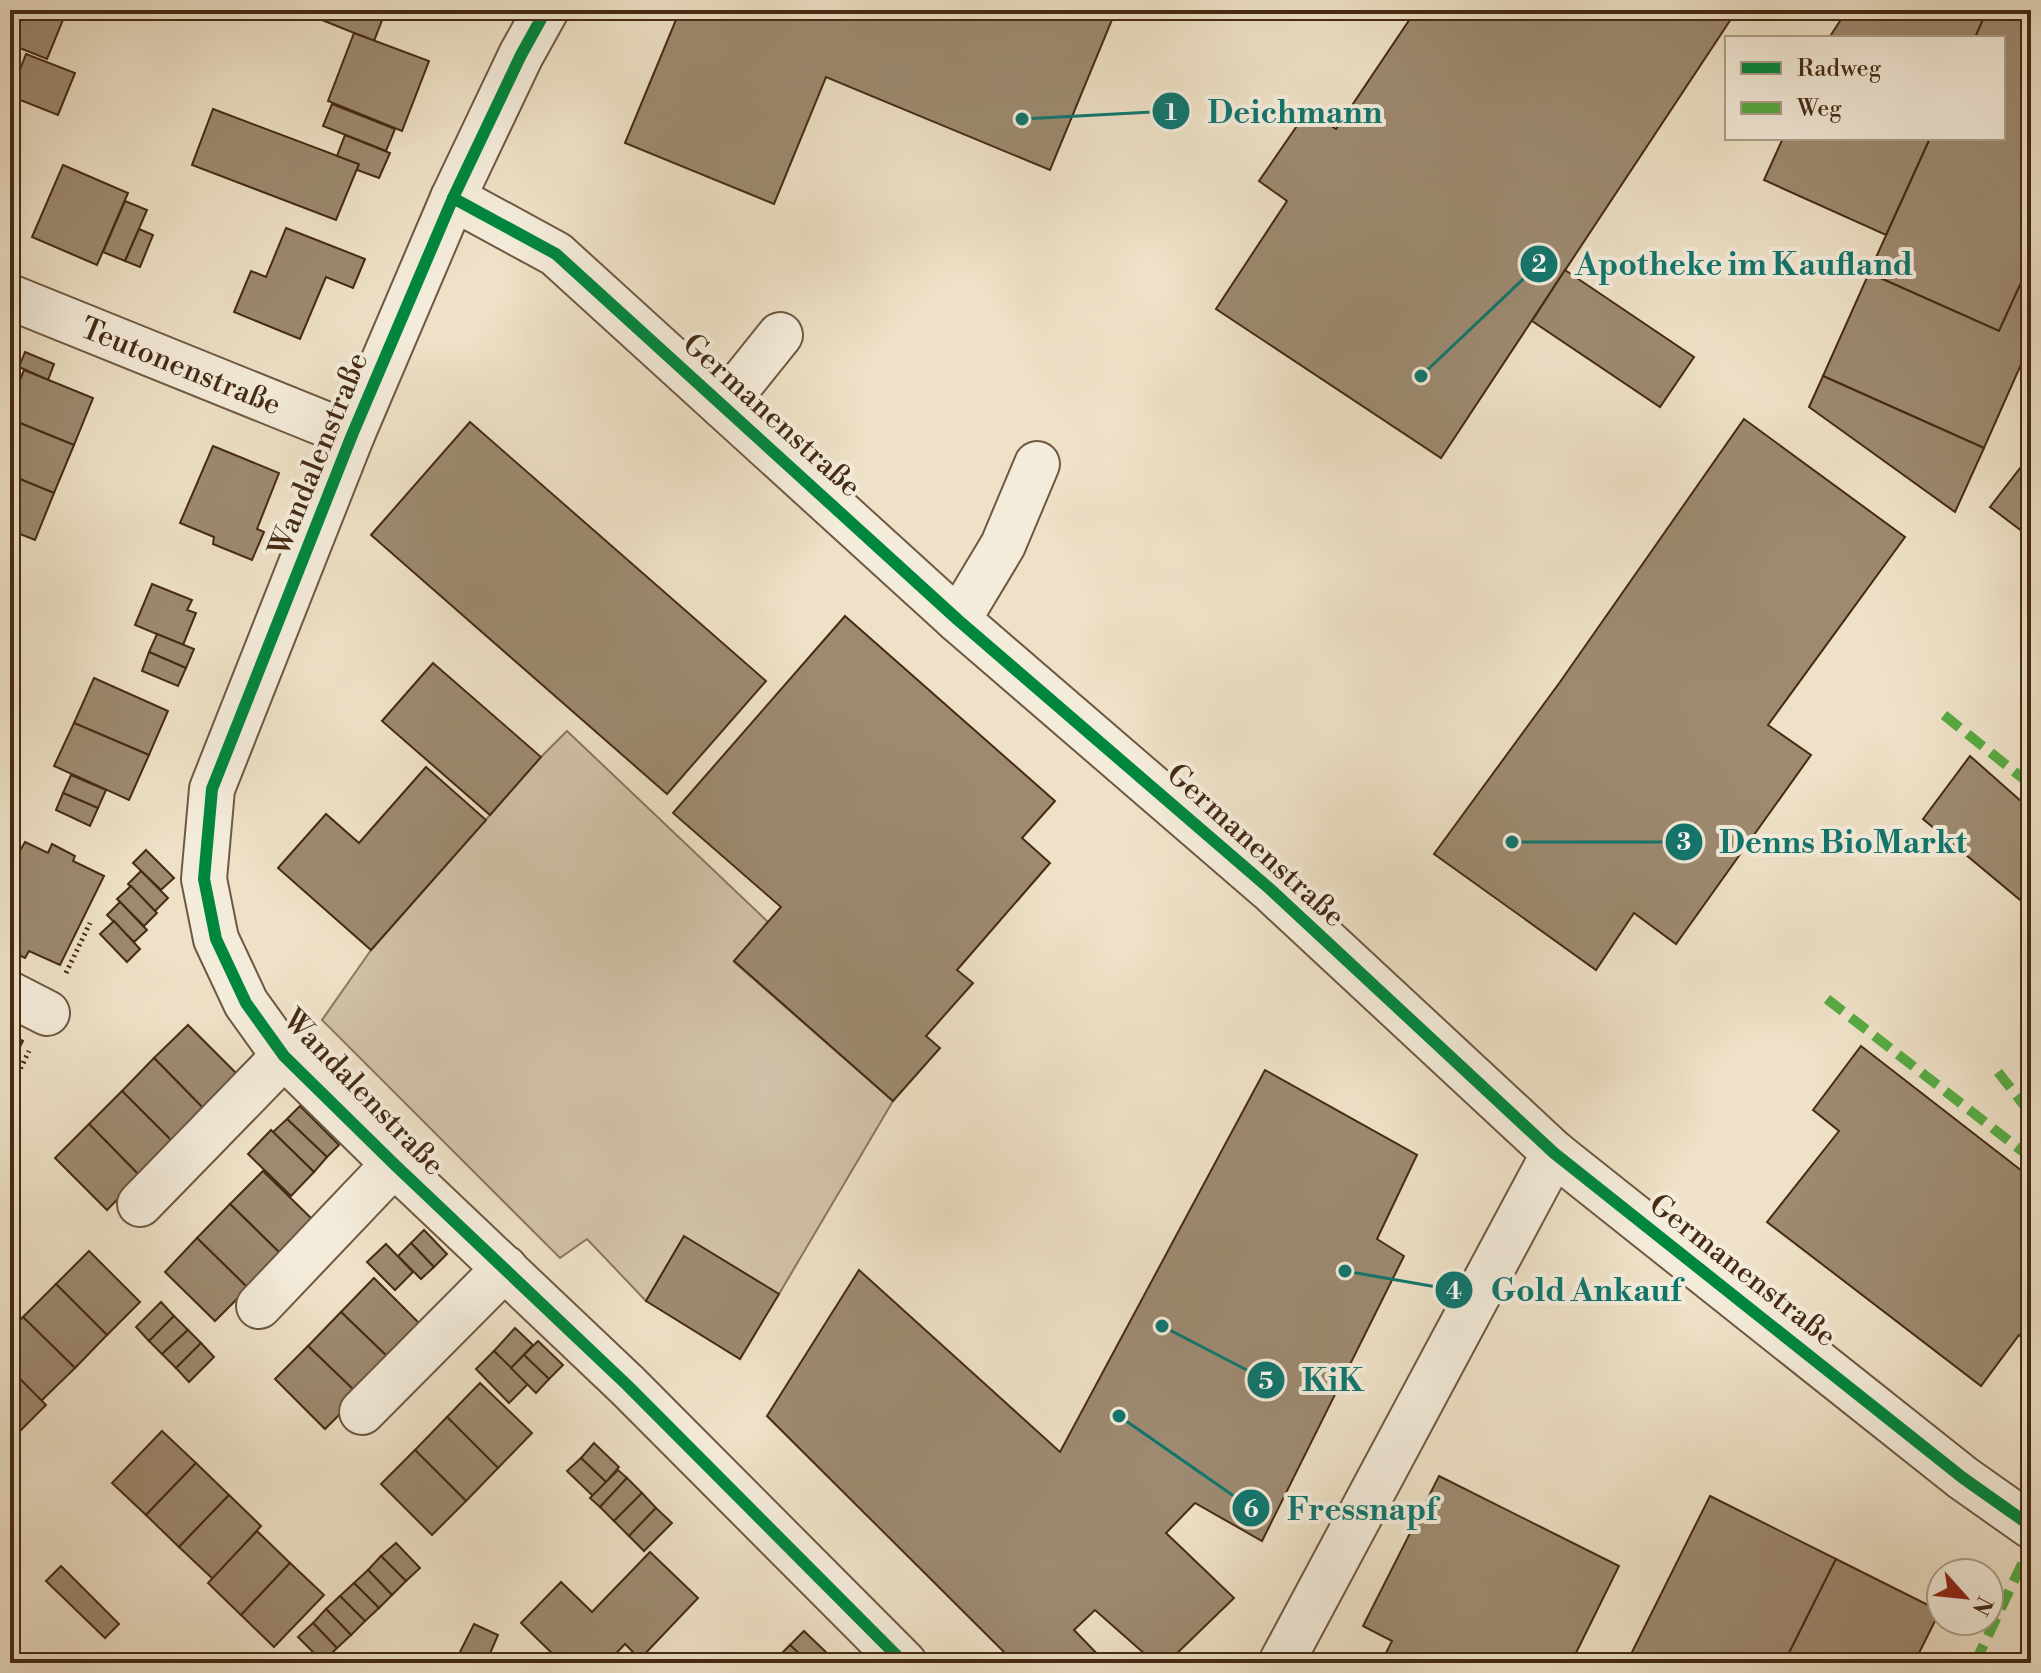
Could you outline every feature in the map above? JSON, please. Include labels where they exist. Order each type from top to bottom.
[{"type":"street","name":"Wandalenstraße","points":[[546,10],[521,55],[453,198],[352,435],[212,789],[204,879],[216,939],[246,1003],[284,1056],[638,1396],[904,1663]]},
{"type":"street","name":"Germanenstraße","points":[[453,198],[556,254],[958,620],[1270,889],[1554,1153],[1963,1478],[2031,1526]]},
{"type":"street","name":"Teutonenstraße","points":[[10,297],[352,435]]},
{"type":"street","points":[[723,406],[780,335]]},
{"type":"street","points":[[958,620],[1015,553],[1037,464]]},
{"type":"street","points":[[140,1204],[284,1056]]},
{"type":"street","points":[[1281,1663],[1554,1153]]},
{"type":"street","points":[[259,1306],[394,1164]]},
{"type":"street","points":[[362,1412],[505,1268]]},
{"type":"path","points":[[29,1003],[90,923]]},
{"type":"shaded area","points":[[567,731],[768,922],[734,962],[893,1101],[779,1294],[684,1237],[646,1301],[587,1239],[560,1258],[322,1020],[371,950]]},
{"type":"building","points":[[10,10],[67,10],[47,59],[10,44]]},
{"type":"building","points":[[297,10],[386,10],[374,41]]},
{"type":"building","points":[[680,10],[1116,10],[1050,170],[826,77],[774,204],[625,143]]},
{"type":"building","points":[[1416,10],[1737,10],[1441,458],[1216,309],[1287,201],[1259,181],[1308,110],[1336,129]]},
{"type":"building","points":[[1847,10],[1987,10],[1976,36],[1830,36]]},
{"type":"building","points":[[1987,10],[2031,10],[2031,261],[1999,331],[1869,273],[1929,140],[2005,140],[2005,36],[1976,36]]},
{"type":"building","points":[[354,33],[429,61],[402,131],[328,101]]},
{"type":"building","points":[[26,54],[75,73],[58,115],[10,96]]},
{"type":"building","points":[[332,104],[395,129],[386,151],[323,126]]},
{"type":"building","points":[[213,109],[359,164],[336,220],[192,165]]},
{"type":"building","points":[[345,135],[390,153],[379,178],[357,170],[359,164],[337,156]]},
{"type":"building","points":[[1782,140],[1929,140],[1886,235],[1764,180]]},
{"type":"building","points":[[63,165],[128,193],[97,265],[32,237]]},
{"type":"building","points":[[125,201],[147,210],[125,261],[103,252]]},
{"type":"building","points":[[286,228],[365,259],[353,288],[326,277],[300,339],[234,312],[251,271],[266,277]]},
{"type":"building","points":[[139,229],[153,235],[140,267],[125,261]]},
{"type":"building","points":[[2031,261],[2031,342],[1984,448],[1823,376],[1869,273],[1999,331]]},
{"type":"building","points":[[1565,270],[1694,357],[1660,407],[1532,321]]},
{"type":"building","points":[[25,352],[54,364],[48,380],[19,367]]},
{"type":"building","points":[[24,370],[93,398],[74,445],[10,419],[10,404]]},
{"type":"building","points":[[1823,376],[1984,448],[1955,512],[1809,407]]},
{"type":"building","points":[[10,419],[74,445],[54,493],[10,475]]},
{"type":"building","points":[[1744,419],[1905,537],[1768,725],[1811,755],[1676,944],[1634,913],[1596,970],[1434,854],[1560,682]]},
{"type":"building","points":[[470,422],[766,681],[667,794],[371,535]]},
{"type":"building","points":[[213,446],[279,473],[257,529],[264,532],[252,560],[213,544],[214,537],[180,523]]},
{"type":"building","points":[[2031,454],[2031,538],[1990,507]]},
{"type":"building","points":[[10,475],[54,493],[35,540],[10,530]]},
{"type":"building","points":[[152,584],[192,600],[187,610],[196,613],[183,645],[135,625]]},
{"type":"building","points":[[845,616],[1055,801],[1022,838],[1050,863],[957,970],[973,983],[926,1036],[940,1048],[893,1101],[734,961],[781,907],[673,813]]},
{"type":"building","points":[[157,634],[194,649],[186,668],[149,652]]},
{"type":"building","points":[[149,652],[186,668],[178,686],[142,671]]},
{"type":"building","points":[[433,663],[541,757],[490,815],[382,721]]},
{"type":"building","points":[[94,678],[168,711],[149,755],[74,723]]},
{"type":"building","points":[[74,723],[149,755],[129,800],[54,766]]},
{"type":"building","points":[[1970,756],[2031,810],[2031,909],[1923,819]]},
{"type":"building","points":[[426,767],[486,820],[371,950],[278,868],[326,814],[359,843]]},
{"type":"building","points":[[71,775],[106,790],[98,808],[63,793]]},
{"type":"building","points":[[63,793],[98,808],[90,826],[56,810]]},
{"type":"building","points":[[25,842],[48,853],[52,844],[75,856],[73,861],[104,876],[60,965],[29,951],[25,958],[10,951],[10,859],[13,854],[17,856]]},
{"type":"building","points":[[146,850],[174,878],[161,890],[133,863]]},
{"type":"building","points":[[141,871],[168,898],[155,911],[128,884]]},
{"type":"building","points":[[131,886],[157,913],[144,926],[117,899]]},
{"type":"building","points":[[120,902],[147,930],[134,942],[107,915]]},
{"type":"building","points":[[114,921],[140,949],[127,962],[100,934]]},
{"type":"building","points":[[188,1025],[239,1076],[205,1110],[154,1058]]},
{"type":"building","points":[[10,1034],[23,1041],[10,1066]]},
{"type":"building","points":[[1861,1046],[2031,1178],[2031,1345],[2019,1335],[1981,1386],[1767,1222],[1839,1131],[1813,1110]]},
{"type":"building","points":[[154,1058],[205,1110],[173,1142],[122,1091]]},
{"type":"building","points":[[1265,1070],[1417,1155],[1377,1239],[1404,1256],[1262,1541],[1195,1503],[1166,1533],[1234,1598],[1167,1663],[1155,1663],[1095,1610],[1074,1630],[1106,1663],[1015,1663],[767,1416],[859,1270],[1060,1452]]},
{"type":"building","points":[[122,1091],[173,1142],[140,1176],[89,1124]]},
{"type":"building","points":[[300,1106],[339,1145],[327,1157],[287,1119]]},
{"type":"building","points":[[287,1119],[327,1157],[314,1172],[273,1132]]},
{"type":"building","points":[[89,1124],[140,1176],[107,1210],[55,1158]]},
{"type":"building","points":[[271,1130],[314,1172],[291,1196],[248,1154]]},
{"type":"building","points":[[263,1171],[313,1220],[281,1254],[230,1204]]},
{"type":"building","points":[[230,1204],[281,1254],[248,1288],[197,1238]]},
{"type":"building","points":[[424,1230],[447,1254],[434,1267],[411,1243]]},
{"type":"building","points":[[684,1236],[779,1294],[740,1359],[646,1301]]},
{"type":"building","points":[[197,1238],[248,1288],[215,1321],[165,1272]]},
{"type":"building","points":[[411,1243],[434,1267],[421,1279],[398,1256]]},
{"type":"building","points":[[386,1244],[413,1272],[395,1290],[367,1262]]},
{"type":"building","points":[[89,1251],[140,1302],[107,1335],[56,1284]]},
{"type":"building","points":[[374,1278],[424,1328],[392,1361],[341,1312]]},
{"type":"building","points":[[56,1284],[107,1335],[75,1368],[23,1317]]},
{"type":"building","points":[[161,1302],[174,1316],[149,1341],[136,1327]]},
{"type":"building","points":[[341,1312],[392,1361],[359,1395],[308,1346]]},
{"type":"building","points":[[174,1316],[188,1330],[162,1354],[149,1341]]},
{"type":"building","points":[[23,1317],[75,1368],[41,1401],[10,1369],[10,1330]]},
{"type":"building","points":[[515,1328],[533,1345],[511,1368],[494,1351]]},
{"type":"building","points":[[188,1330],[201,1343],[176,1368],[162,1354]]},
{"type":"building","points":[[538,1341],[563,1365],[549,1379],[524,1355]]},
{"type":"building","points":[[201,1343],[214,1357],[189,1382],[176,1368]]},
{"type":"building","points":[[308,1346],[359,1395],[325,1429],[275,1379]]},
{"type":"building","points":[[494,1351],[528,1384],[509,1403],[476,1369]]},
{"type":"building","points":[[524,1355],[549,1379],[536,1393],[511,1368]]},
{"type":"building","points":[[10,1369],[46,1405],[13,1438],[10,1435]]},
{"type":"building","points":[[480,1383],[532,1433],[498,1468],[447,1417]]},
{"type":"building","points":[[447,1417],[498,1468],[466,1501],[415,1450]]},
{"type":"building","points":[[162,1431],[196,1463],[146,1515],[112,1483]]},
{"type":"building","points":[[594,1443],[619,1467],[606,1482],[581,1458]]},
{"type":"building","points":[[415,1450],[466,1501],[432,1535],[381,1484]]},
{"type":"building","points":[[581,1458],[606,1482],[593,1496],[567,1471]]},
{"type":"building","points":[[196,1463],[229,1495],[179,1547],[146,1515]]},
{"type":"building","points":[[618,1470],[627,1478],[600,1507],[590,1498]]},
{"type":"building","points":[[1439,1476],[1619,1566],[1571,1663],[1381,1663],[1392,1641],[1363,1626]]},
{"type":"building","points":[[627,1478],[642,1493],[614,1521],[600,1507]]},
{"type":"building","points":[[642,1493],[656,1508],[629,1536],[614,1521]]},
{"type":"building","points":[[229,1495],[261,1526],[213,1579],[179,1547]]},
{"type":"building","points":[[1710,1496],[1836,1559],[1784,1663],[1633,1663],[1628,1660]]},
{"type":"building","points":[[656,1508],[672,1523],[644,1551],[629,1536]]},
{"type":"building","points":[[257,1531],[290,1563],[241,1615],[208,1583]]},
{"type":"building","points":[[396,1543],[420,1568],[406,1581],[381,1556]]},
{"type":"building","points":[[650,1552],[698,1598],[640,1659],[625,1644],[607,1663],[562,1663],[521,1623],[561,1582],[592,1612]]},
{"type":"building","points":[[381,1556],[406,1581],[392,1595],[368,1570]]},
{"type":"building","points":[[1836,1559],[1925,1604],[1927,1637],[1914,1663],[1784,1663]]},
{"type":"building","points":[[290,1563],[324,1595],[274,1647],[241,1615]]},
{"type":"building","points":[[61,1566],[119,1624],[105,1638],[46,1581]]},
{"type":"building","points":[[368,1570],[392,1595],[379,1608],[354,1583]]},
{"type":"building","points":[[354,1583],[379,1608],[365,1621],[340,1596]]},
{"type":"building","points":[[340,1596],[365,1621],[351,1635],[326,1609]]},
{"type":"building","points":[[326,1609],[351,1635],[337,1648],[313,1623]]},
{"type":"building","points":[[313,1623],[337,1648],[323,1662],[298,1637]]},
{"type":"building","points":[[474,1624],[498,1635],[486,1663],[460,1652]]},
{"type":"building","points":[[804,1631],[829,1655],[821,1663],[809,1663],[790,1645]]},
{"type":"building","points":[[790,1645],[809,1663],[782,1663],[777,1658]]},
{"type":"marked path","points":[[1944,715],[2031,785]]},
{"type":"marked path","points":[[1827,999],[2031,1158]]},
{"type":"marked path","points":[[1998,1072],[2031,1114]]},
{"type":"marked path","points":[[1975,1663],[2031,1545]]},
{"type":"cycle path","points":[[546,10],[521,55],[453,198],[352,435],[212,789],[204,879],[216,939],[246,1003],[284,1056],[627,1385],[904,1663]]},
{"type":"cycle path","points":[[453,198],[556,254],[958,620],[1270,889],[1554,1153],[1963,1478],[2031,1526]]},
{"type":"place","name":"Deichmann","points":[[1022,119]]},
{"type":"place","name":"Apotheke im Kaufland","points":[[1421,376]]},
{"type":"place","name":"Denns BioMarkt","points":[[1512,842]]},
{"type":"place","name":"Gold Ankauf","points":[[1345,1271]]},
{"type":"place","name":"KiK","points":[[1162,1326]]},
{"type":"place","name":"Fressnapf","points":[[1119,1416]]}]
